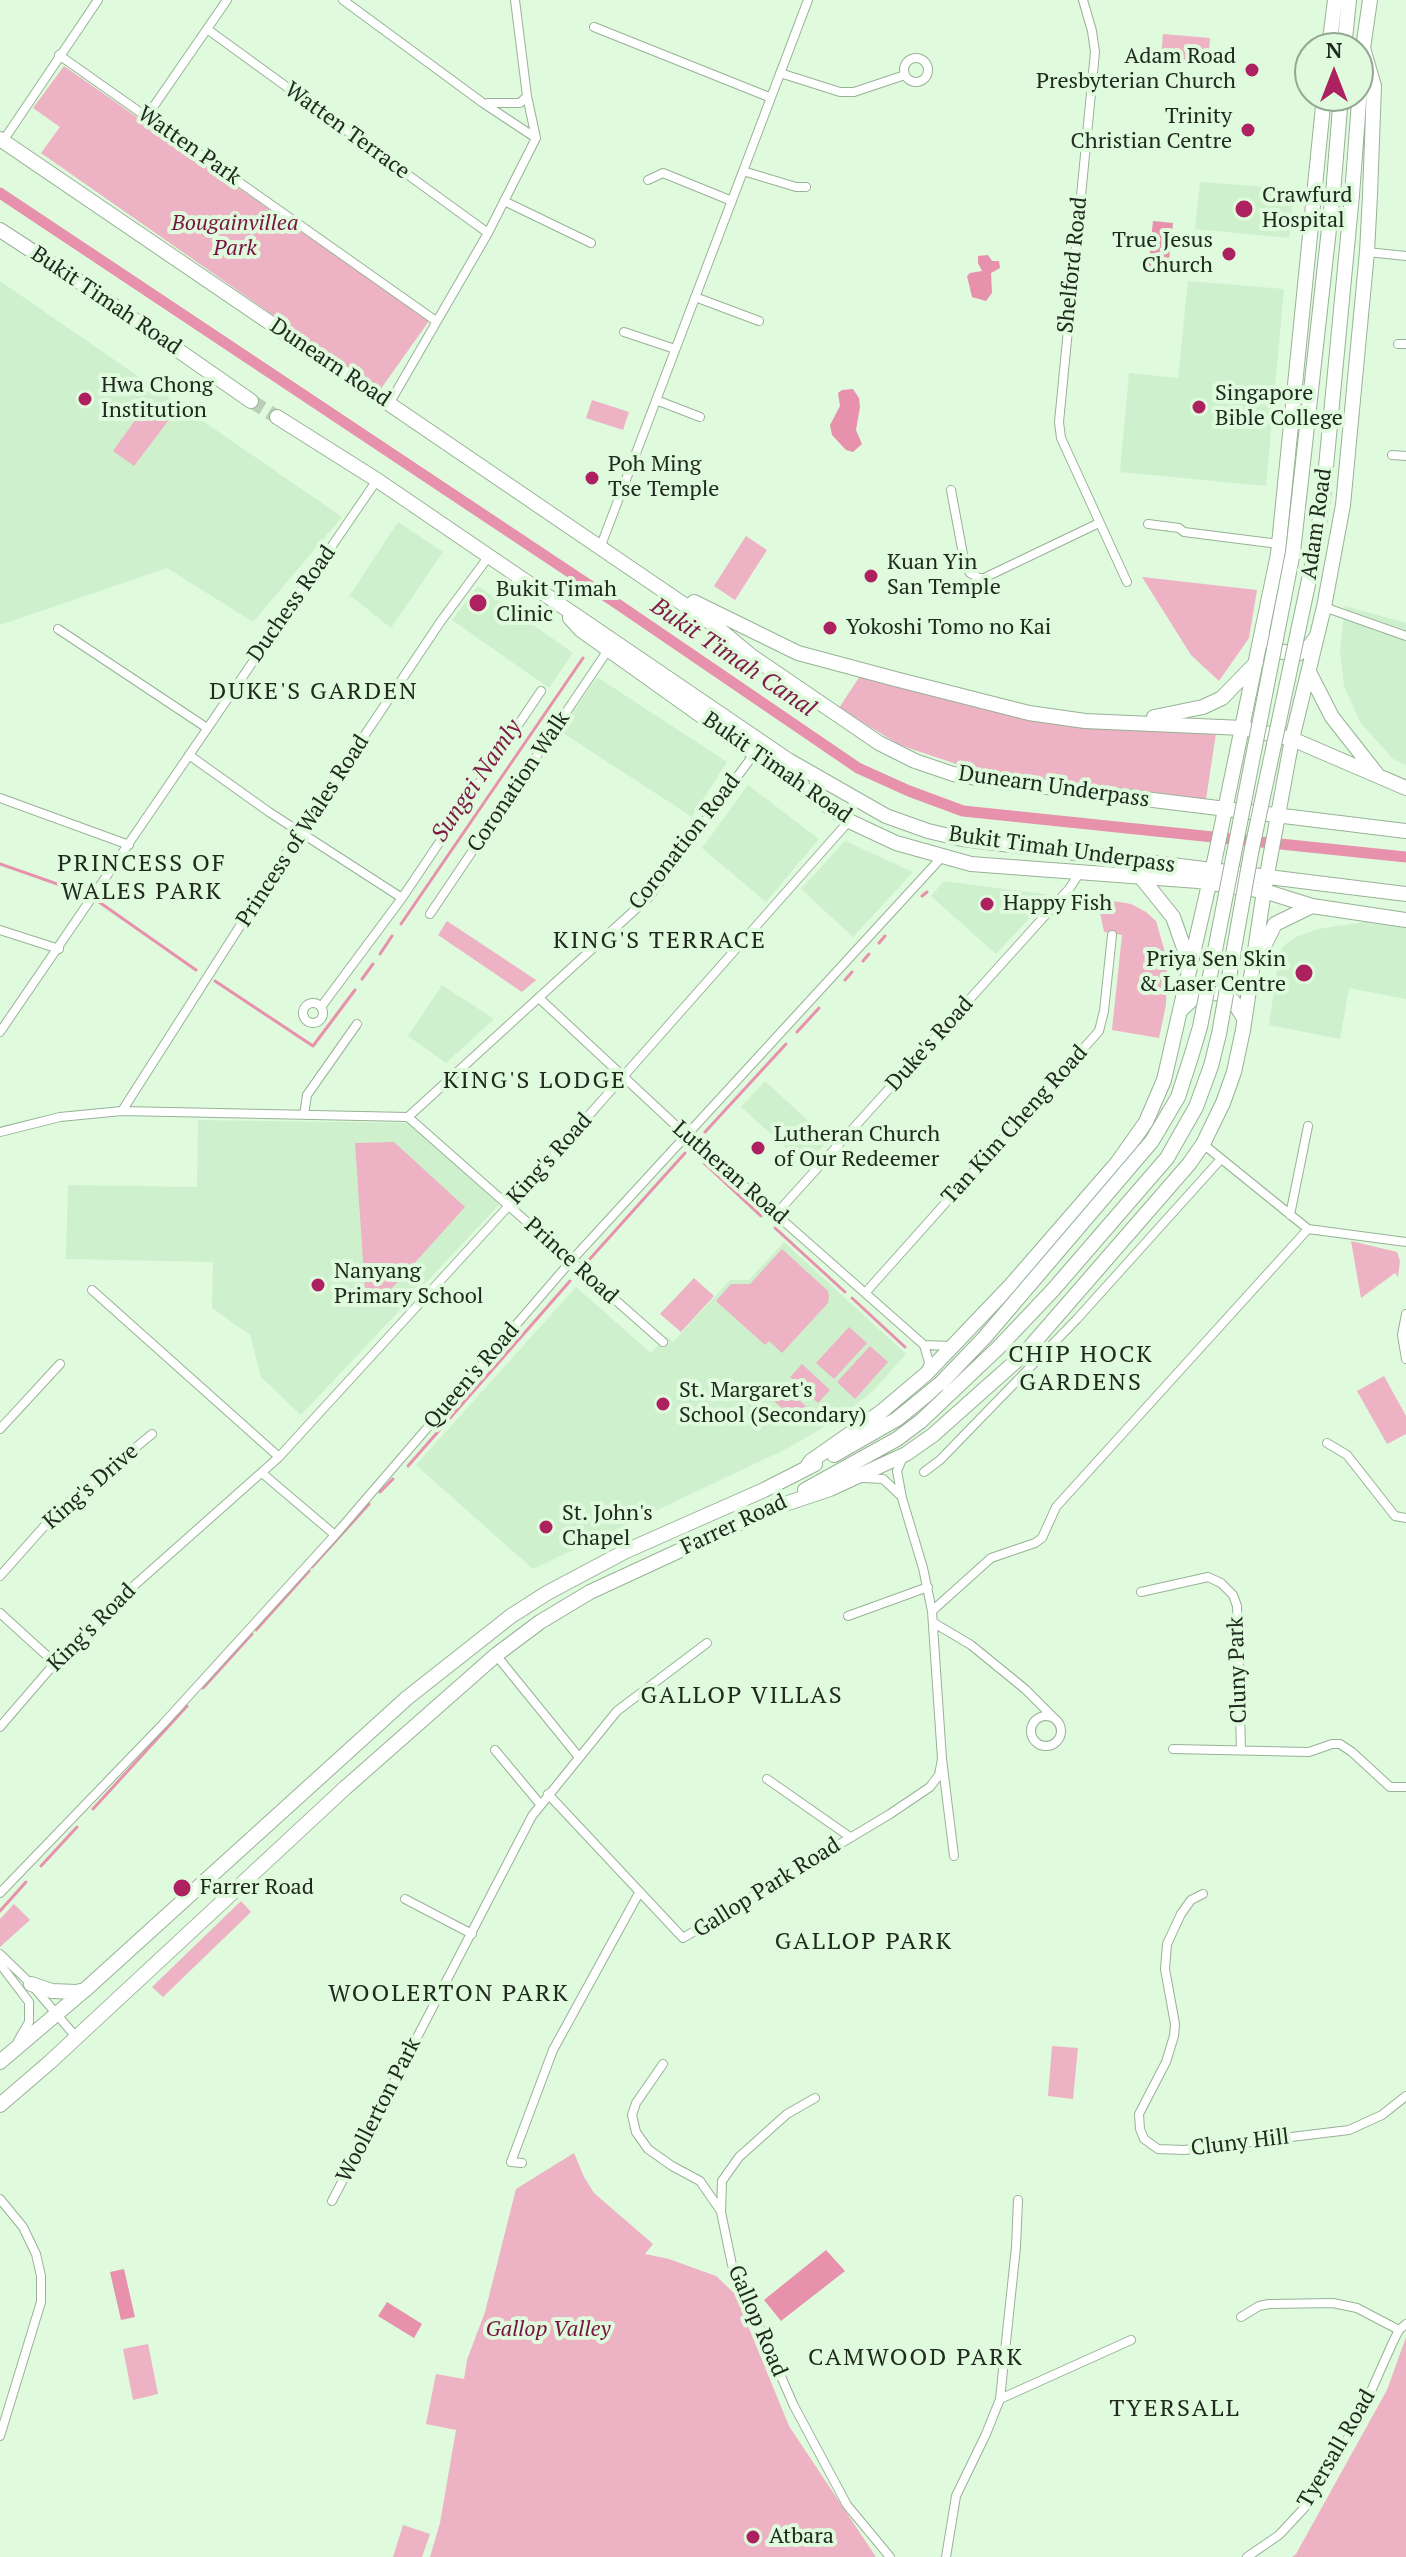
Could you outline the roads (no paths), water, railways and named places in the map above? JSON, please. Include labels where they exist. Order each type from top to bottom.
[{"type":"highway","points":[[1331,32],[1335,0]]},
{"type":"highway","points":[[1346,32],[1349,0]]},
{"type":"highway","name":"Adam Road","points":[[1365,32],[1370,0]]},
{"type":"highway","points":[[807,1467],[811,1461],[881,1412],[955,1346],[1117,1163],[1146,1122],[1164,1080],[1258,661],[1276,543],[1322,112]]},
{"type":"highway","name":"Adam Road","points":[[1233,849],[1295,537],[1340,112]]},
{"type":"highway","name":"Adam Road","points":[[1251,853],[1314,556],[1323,498],[1358,112]]},
{"type":"highway","points":[[770,1509],[830,1489],[906,1454],[933,1435],[1024,1354],[1153,1207],[1203,1144],[1223,1103],[1234,1072],[1292,739],[1318,635],[1343,505],[1367,252],[1373,112]]},
{"type":"highway","name":"Dunearn Road","points":[[1,140],[660,589]]},
{"type":"highway","name":"Bukit Timah Road","points":[[0,230],[251,401]]},
{"type":"highway","name":"Bukit Timah Road","points":[[277,417],[377,480],[626,648]]},
{"type":"highway","points":[[660,589],[684,597],[798,653],[1029,713],[1085,721],[1243,728],[1292,739],[1406,788]]},
{"type":"highway","name":"Dunearn Underpass","points":[[660,589],[855,728],[915,761],[953,774],[1406,831]]},
{"type":"highway","name":"Bukit Timah Road","points":[[566,608],[573,623],[754,754],[849,821],[896,843],[971,864],[1210,883],[1264,891],[1312,906],[1406,920]]},
{"type":"highway","points":[[1264,624],[1267,637],[1277,651],[1297,654],[1308,648],[1318,635]]},
{"type":"highway","name":"Bukit Timah Underpass","points":[[626,648],[838,791],[886,816],[928,831],[984,842],[1406,894]]},
{"type":"highway","points":[[1131,722],[1203,707],[1222,698],[1258,661]]},
{"type":"highway","points":[[1309,672],[1332,717],[1379,777]]},
{"type":"highway","name":"Farrer Road","points":[[0,2062],[86,1989],[407,1698],[511,1616],[626,1551],[764,1490],[846,1449],[897,1419],[940,1384],[985,1337],[1122,1179],[1166,1121],[1178,1097],[1200,1027],[1233,849]]},
{"type":"highway","name":"Farrer Road","points":[[0,2105],[334,1798],[496,1655],[540,1622],[590,1592],[770,1509],[887,1445],[921,1421],[989,1357],[1053,1290],[1142,1188],[1185,1130],[1201,1093],[1219,1034],[1251,853]]},
{"type":"highway","points":[[1140,876],[1173,917],[1191,968]]},
{"type":"highway","points":[[1252,971],[1275,924],[1312,906]]},
{"type":"highway","points":[[1182,1010],[1198,994],[1218,993],[1233,1001],[1244,1018]]},
{"type":"highway","points":[[31,1984],[52,1991],[76,1992],[86,1989]]},
{"type":"street","points":[[1,140],[98,0]]},
{"type":"street","points":[[147,116],[227,0]]},
{"type":"street","points":[[343,0],[536,138]]},
{"type":"street","points":[[389,404],[488,233],[536,138],[527,96],[515,0]]},
{"type":"street","points":[[600,549],[808,0]]},
{"type":"street","name":"Shelford Road","points":[[1083,0],[1095,52],[1059,422],[1061,438],[1127,582]]},
{"type":"street","points":[[594,27],[769,97]]},
{"type":"street","name":"Watten Terrace","points":[[207,29],[488,233]]},
{"type":"street","name":"Watten Park","points":[[59,55],[436,321]]},
{"type":"street","points":[[780,73],[840,92],[854,92],[905,75]]},
{"type":"street","points":[[483,103],[520,103],[527,96]]},
{"type":"street","points":[[1086,141],[1135,144]]},
{"type":"street","points":[[743,171],[796,187],[806,187]]},
{"type":"street","points":[[648,180],[663,173],[732,201]]},
{"type":"street","points":[[504,201],[591,243]]},
{"type":"street","points":[[1367,252],[1406,256]]},
{"type":"street","points":[[695,297],[759,321]]},
{"type":"street","points":[[624,332],[675,349]]},
{"type":"street","points":[[656,400],[700,417]]},
{"type":"street","points":[[1392,455],[1406,456]]},
{"type":"street","name":"Duchess Road","points":[[0,1032],[377,480]]},
{"type":"street","points":[[951,490],[965,565],[970,573],[979,578],[1099,523]]},
{"type":"street","name":"Adam Road","points":[[1148,524],[1179,528],[1184,532],[1276,543]]},
{"type":"street","name":"Princess of Wales Road","points":[[122,1111],[300,832],[441,621],[489,555]]},
{"type":"street","points":[[1324,607],[1406,636]]},
{"type":"street","points":[[58,629],[207,728]]},
{"type":"street","name":"Coronation Walk","points":[[430,914],[608,650]]},
{"type":"street","points":[[321,1007],[402,898],[541,691]]},
{"type":"street","name":"Coronation Road","points":[[408,1117],[649,897],[754,754]]},
{"type":"street","points":[[189,755],[402,898]]},
{"type":"street","points":[[0,798],[129,845]]},
{"type":"street","name":"King's Road","points":[[0,1727],[55,1663],[119,1599],[279,1457],[509,1205],[849,821]]},
{"type":"street","name":"Queen's Road","points":[[0,1893],[163,1724],[335,1535],[571,1261],[941,858]]},
{"type":"street","name":"Duke's Road","points":[[776,1214],[1069,889],[1081,871]]},
{"type":"street","points":[[0,930],[59,949]]},
{"type":"street","name":"Tan Kim Cheng Road","points":[[866,1292],[1099,1031],[1112,935]]},
{"type":"street","name":"Lutheran Road","points":[[539,998],[686,1135],[924,1345]]},
{"type":"street","points":[[304,1115],[307,1095],[357,1024]]},
{"type":"street","points":[[0,1132],[60,1117],[122,1111],[408,1117]]},
{"type":"street","name":"Prince Road","points":[[408,1117],[663,1342]]},
{"type":"street","points":[[1290,1215],[1308,1126]]},
{"type":"street","points":[[1203,1144],[1308,1229],[1406,1242]]},
{"type":"street","points":[[924,1472],[940,1460],[1077,1319],[1221,1159]]},
{"type":"street","points":[[932,1611],[991,1558],[1042,1538],[1056,1507],[1308,1229]]},
{"type":"street","points":[[92,1290],[279,1457]]},
{"type":"street","points":[[1406,1314],[1402,1335],[1406,1359]]},
{"type":"street","points":[[926,1374],[929,1362],[924,1345],[955,1346]]},
{"type":"street","points":[[0,1429],[60,1364]]},
{"type":"street","name":"King's Drive","points":[[0,1576],[56,1513],[152,1434]]},
{"type":"street","points":[[1327,1443],[1347,1455],[1395,1516],[1406,1518]]},
{"type":"street","points":[[906,1454],[898,1465],[902,1498],[928,1587],[934,1623],[942,1759],[954,1856]]},
{"type":"street","points":[[262,1473],[335,1535]]},
{"type":"street","points":[[851,1479],[878,1477],[902,1498]]},
{"type":"street","name":"Cluny Park","points":[[1141,1592],[1208,1577],[1221,1583],[1233,1595],[1237,1606],[1241,1749]]},
{"type":"street","points":[[848,1616],[928,1587]]},
{"type":"street","points":[[0,1613],[55,1663]]},
{"type":"street","points":[[934,1623],[971,1645],[1033,1696],[1055,1719],[1061,1733],[1050,1745],[1038,1744],[1033,1739],[1031,1732],[1038,1706],[1033,1696]]},
{"type":"street","name":"Woollerton Park","points":[[332,2201],[540,1804],[626,1702],[707,1643]]},
{"type":"street","points":[[496,1655],[578,1756]]},
{"type":"street","points":[[1033,1722],[1043,1716],[1055,1719]]},
{"type":"street","name":"Cluny Park","points":[[1173,1749],[1309,1752],[1340,1744],[1390,1787],[1406,1787]]},
{"type":"street","points":[[495,1750],[540,1804]]},
{"type":"street","name":"Gallop Park Road","points":[[639,1893],[683,1938],[930,1787],[939,1775],[942,1759]]},
{"type":"street","name":"Gallop Park Road","points":[[767,1779],[850,1837]]},
{"type":"street","points":[[522,2163],[511,2162],[553,2050],[639,1893],[548,1794]]},
{"type":"street","name":"Cluny Hill","points":[[1203,1894],[1191,1900],[1183,1911],[1167,1944],[1165,1969],[1175,2024],[1174,2036],[1166,2062],[1139,2114],[1144,2139],[1166,2151],[1349,2130],[1382,2115],[1406,2096]]},
{"type":"street","points":[[405,1899],[472,1934]]},
{"type":"street","points":[[0,1954],[31,1984],[76,2037]]},
{"type":"street","points":[[0,1964],[29,2002],[31,2011],[29,2022],[14,2049]]},
{"type":"street","points":[[663,2064],[636,2103],[632,2115],[636,2132],[648,2149],[700,2181],[721,2212]]},
{"type":"street","name":"Gallop Road","points":[[815,2098],[771,2127],[728,2171],[722,2181],[721,2212],[732,2265],[794,2406],[847,2505],[890,2557]]},
{"type":"street","points":[[0,2199],[23,2227],[36,2254],[41,2276],[41,2302],[0,2436]]},
{"type":"street","points":[[946,2557],[956,2496],[1000,2399],[1018,2200]]},
{"type":"street","points":[[1241,2317],[1264,2305],[1333,2303],[1357,2308],[1402,2327]]},
{"type":"street","name":"Tyersall Road","points":[[1247,2557],[1279,2535],[1307,2505],[1356,2425],[1402,2327]]},
{"type":"street","points":[[1000,2399],[1131,2340]]},
{"type":"waterway","name":"Bukit Timah Canal","points":[[0,193],[858,768],[963,811],[1406,857]]},
{"type":"waterway","name":"Sungei Namly","points":[[401,924],[583,658]]},
{"type":"waterway","name":"Sungei Namly","points":[[0,864],[83,893]]},
{"type":"waterway","points":[[922,896],[927,892]]},
{"type":"waterway","name":"Sungei Namly","points":[[99,902],[196,970]]},
{"type":"waterway","name":"Sungei Namly","points":[[380,954],[392,936]]},
{"type":"waterway","points":[[879,943],[885,936]]},
{"type":"waterway","points":[[863,961],[869,954]]},
{"type":"waterway","name":"Sungei Namly","points":[[362,979],[373,964]]},
{"type":"waterway","points":[[845,980],[852,972]]},
{"type":"waterway","name":"Sungei Namly","points":[[215,981],[313,1046],[355,990]]},
{"type":"waterway","points":[[797,1032],[819,1008]]},
{"type":"waterway","points":[[705,1132],[786,1044]]},
{"type":"waterway","points":[[588,1261],[685,1153]]},
{"type":"waterway","points":[[704,1163],[761,1216]]},
{"type":"waterway","points":[[775,1228],[845,1292]]},
{"type":"waterway","points":[[408,1466],[570,1281]]},
{"type":"waterway","points":[[852,1298],[905,1347]]},
{"type":"waterway","points":[[380,1492],[393,1479]]},
{"type":"waterway","points":[[312,1567],[369,1504]]},
{"type":"waterway","points":[[256,1630],[309,1571]]},
{"type":"waterway","points":[[203,1688],[252,1634]]},
{"type":"waterway","points":[[93,1809],[187,1706]]},
{"type":"waterway","points":[[41,1866],[77,1827]]},
{"type":"waterway","points":[[0,1911],[26,1882]]},
{"type":"tunnel","points":[[251,401],[277,417]]},
{"type":"place","name":"Adam Road Presbyterian Church","points":[[1252,70]]},
{"type":"place","name":"Trinity Christian Centre","points":[[1248,130]]},
{"type":"place","name":"Crawfurd Hospital","points":[[1244,209]]},
{"type":"place","name":"True Jesus Church","points":[[1229,254]]},
{"type":"place","name":"Hwa Chong Institution","points":[[85,399]]},
{"type":"place","name":"Singapore Bible College","points":[[1199,407]]},
{"type":"place","name":"Poh Ming Tse Temple","points":[[592,478]]},
{"type":"place","name":"Kuan Yin San Temple","points":[[871,576]]},
{"type":"place","name":"Bukit Timah Clinic","points":[[478,603]]},
{"type":"place","name":"Yokoshi Tomo no Kai","points":[[830,628]]},
{"type":"place","name":"Happy Fish","points":[[987,904]]},
{"type":"place","name":"Priya Sen Skin & Laser Centre","points":[[1304,973]]},
{"type":"place","name":"Lutheran Church of Our Redeemer","points":[[758,1148]]},
{"type":"place","name":"Nanyang Primary School","points":[[318,1285]]},
{"type":"place","name":"St. Margaret's School (Secondary)","points":[[663,1404]]},
{"type":"place","name":"St. John's Chapel","points":[[546,1527]]},
{"type":"place","name":"Farrer Road","points":[[182,1888]]},
{"type":"place","name":"Atbara","points":[[753,2537]]},
{"type":"district","name":"DUKE'S GARDEN","points":[[314,692]]},
{"type":"district","name":"PRINCESS OF WALES PARK","points":[[142,878]]},
{"type":"district","name":"KING'S TERRACE","points":[[660,941]]},
{"type":"district","name":"KING'S LODGE","points":[[535,1081]]},
{"type":"district","name":"CHIP HOCK GARDENS","points":[[1081,1369]]},
{"type":"district","name":"GALLOP VILLAS","points":[[742,1696]]},
{"type":"district","name":"GALLOP PARK","points":[[864,1942]]},
{"type":"district","name":"WOOLERTON PARK","points":[[449,1994]]},
{"type":"district","name":"CAMWOOD PARK","points":[[916,2358]]},
{"type":"district","name":"TYERSALL","points":[[1175,2409]]},
{"type":"park label","name":"Bougainvillea Park","points":[[235,236]]},
{"type":"park label","name":"Gallop Valley","points":[[548,2330]]}]
